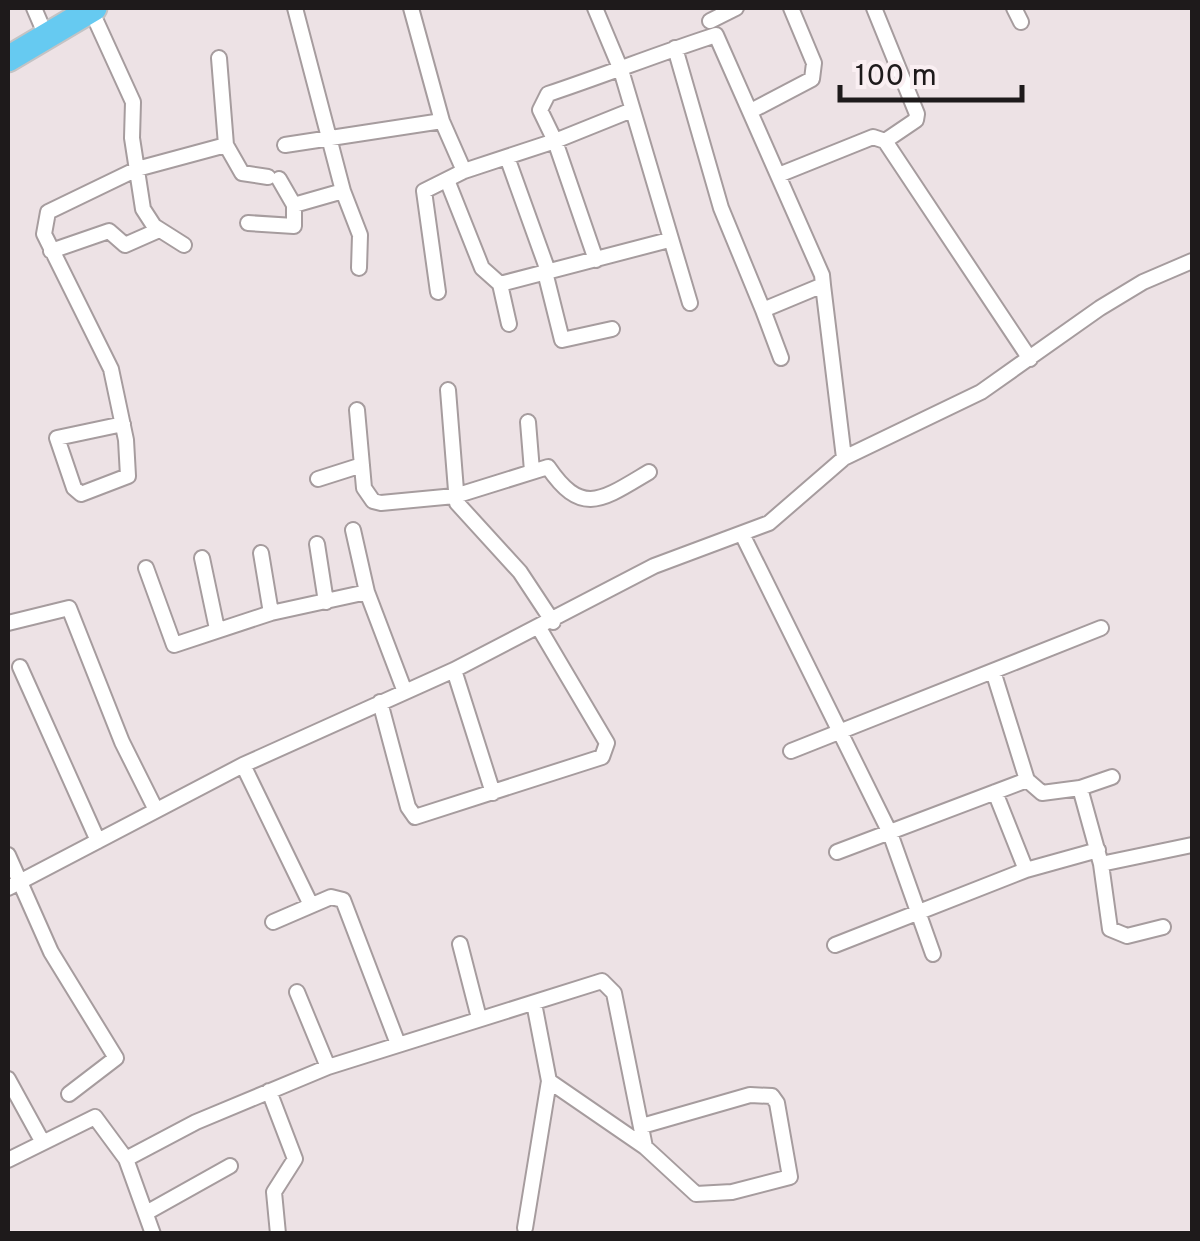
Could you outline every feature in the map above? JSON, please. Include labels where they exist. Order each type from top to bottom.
[{"type":"highway","points":[[8,59],[92,9]]},
{"type":"street","points":[[34,8],[46,36]]},
{"type":"street","points":[[295,8],[343,191],[360,235],[359,268]]},
{"type":"street","points":[[410,8],[442,121],[464,172]]},
{"type":"street","points":[[596,8],[621,70],[690,303]]},
{"type":"street","points":[[596,260],[540,110],[542,99],[675,48],[710,21],[736,8]]},
{"type":"street","points":[[751,110],[812,80],[814,63],[792,8]]},
{"type":"street","points":[[874,8],[917,114],[916,120],[885,140]]},
{"type":"street","points":[[1014,8],[1021,22]]},
{"type":"street","points":[[92,9],[133,102],[143,209],[159,230],[184,245]]},
{"type":"street","points":[[710,21],[781,174],[823,284],[844,458]]},
{"type":"street","points":[[675,48],[722,208],[781,358]]},
{"type":"street","points":[[219,58],[226,146],[242,173],[274,178],[294,205],[294,226],[248,223]]},
{"type":"street","points":[[438,292],[424,191],[464,172],[632,110]]},
{"type":"street","points":[[286,145],[442,121]]},
{"type":"street","points":[[781,174],[873,137],[885,140],[1030,359]]},
{"type":"street","points":[[124,424],[57,438],[74,488],[81,494],[130,474],[124,424],[111,369],[51,251],[43,226],[48,212],[137,169],[226,146]]},
{"type":"street","points":[[506,157],[547,271],[562,340],[612,329]]},
{"type":"street","points":[[447,180],[482,268],[500,284],[510,324]]},
{"type":"street","points":[[294,205],[343,191]]},
{"type":"street","points":[[51,251],[110,231],[125,245],[159,230]]},
{"type":"street","points":[[500,284],[669,240]]},
{"type":"street","points":[[13,885],[242,765],[454,670],[654,566],[743,536],[769,523],[844,458],[981,392],[1100,308],[1192,260]]},
{"type":"street","points":[[763,310],[823,284]]},
{"type":"street","points":[[380,702],[408,807],[415,817],[602,757],[607,751],[520,572],[463,512],[454,496],[448,390]]},
{"type":"street","points":[[358,410],[364,488],[373,501],[398,504],[454,496],[548,467],[571,497],[580,500],[624,488],[648,472]]},
{"type":"street","points":[[528,422],[532,471]]},
{"type":"street","points":[[318,479],[362,465]]},
{"type":"street","points":[[353,530],[367,592],[405,692]]},
{"type":"street","points":[[743,536],[890,832],[932,954]]},
{"type":"street","points":[[317,544],[326,602]]},
{"type":"street","points":[[261,552],[270,613]]},
{"type":"street","points":[[202,558],[217,628]]},
{"type":"street","points":[[146,568],[176,652],[217,628],[367,592]]},
{"type":"street","points":[[8,622],[69,608],[122,742],[156,810]]},
{"type":"street","points":[[790,751],[1101,628]]},
{"type":"street","points":[[20,667],[98,841]]},
{"type":"street","points":[[454,670],[494,794]]},
{"type":"street","points":[[993,671],[1027,780],[1042,794],[1080,788],[1112,777]]},
{"type":"street","points":[[242,765],[311,905]]},
{"type":"street","points":[[837,852],[1027,780]]},
{"type":"street","points":[[1080,788],[1099,857],[1106,918],[1112,934],[1127,936],[1163,927]]},
{"type":"street","points":[[995,792],[1026,870]]},
{"type":"street","points":[[835,944],[1026,870],[1192,844]]},
{"type":"street","points":[[8,855],[13,885],[116,1058],[69,1094]]},
{"type":"street","points":[[274,922],[336,896],[343,900],[398,1044]]},
{"type":"street","points":[[460,944],[479,1018]]},
{"type":"street","points":[[126,1159],[268,1090],[328,1067],[479,1018],[608,983],[645,1147]]},
{"type":"street","points":[[297,992],[328,1067]]},
{"type":"street","points":[[525,1228],[549,1081],[534,1003]]},
{"type":"street","points":[[8,1079],[42,1141]]},
{"type":"street","points":[[549,1081],[645,1147],[701,1196],[770,1184],[790,1176],[778,1103],[772,1096],[750,1095],[642,1126]]},
{"type":"street","points":[[268,1090],[294,1148],[293,1167],[274,1192],[278,1234]]},
{"type":"street","points":[[8,1160],[95,1117],[126,1159],[153,1234]]},
{"type":"street","points":[[146,1213],[230,1166]]}]
